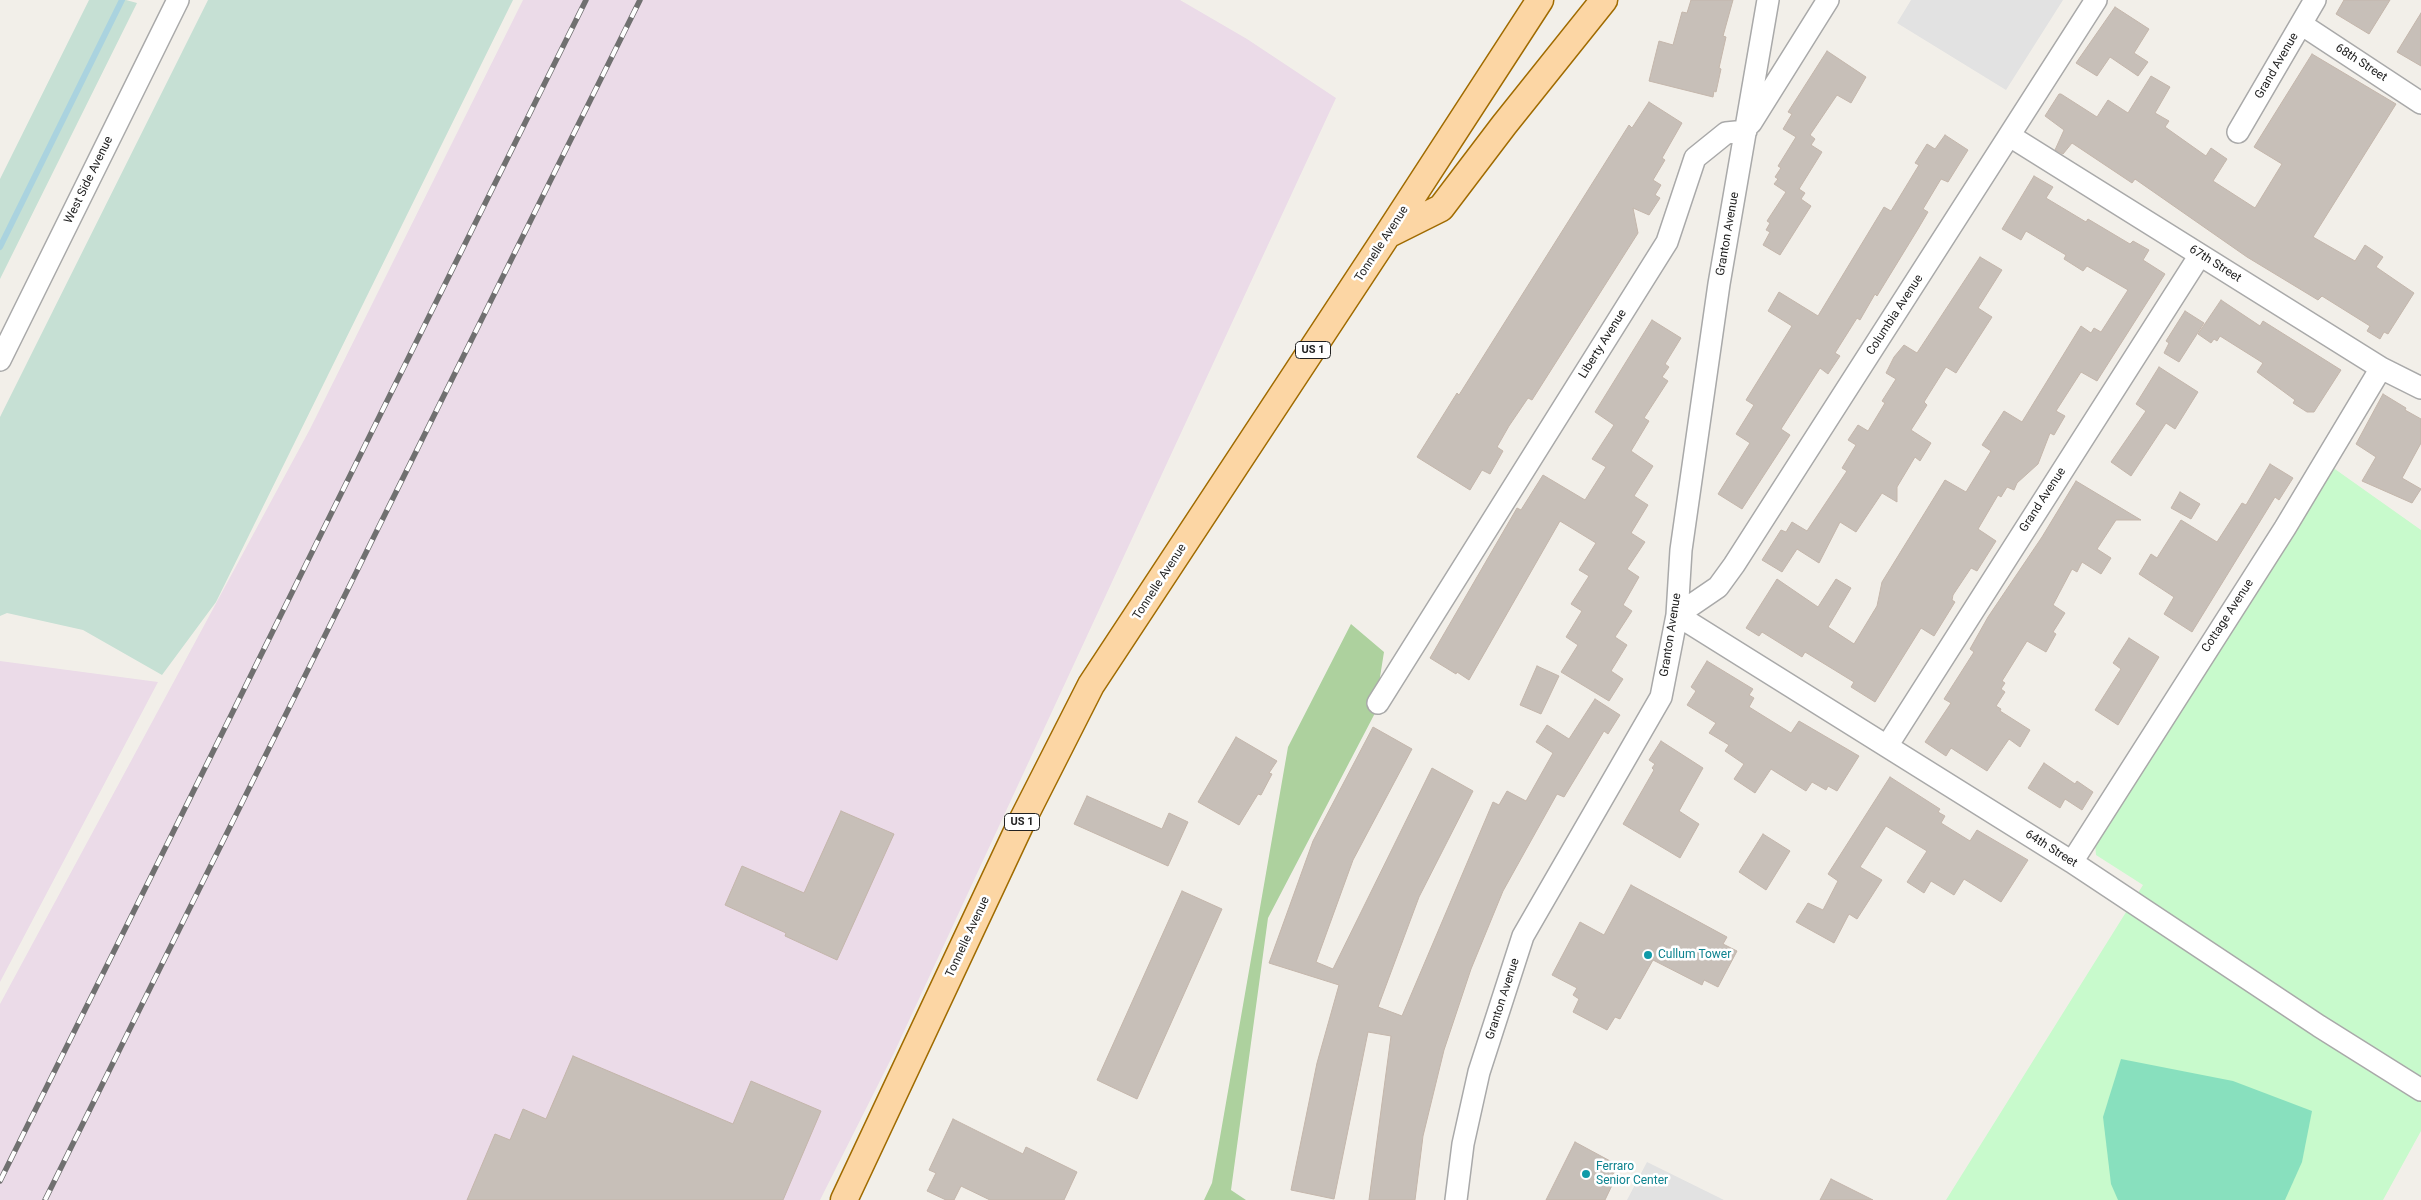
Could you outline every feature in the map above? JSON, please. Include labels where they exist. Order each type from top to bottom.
[{"type":"main road","name":"Tonnelle Avenue","points":[[844,1200],[1022,821],[1085,696],[1540,0]]},
{"type":"main road","points":[[1388,234],[1441,208],[1504,124],[1604,0]]},
{"type":"street","name":"West Side Avenue","points":[[0,360],[178,0]]},
{"type":"street","name":"Granton Avenue","points":[[1456,1200],[1463,1144],[1479,1072],[1523,936],[1660,697],[1677,615],[1681,550],[1695,442],[1768,0]]},
{"type":"street","points":[[1746,131],[1828,0]]},
{"type":"street","name":"Columbia Avenue","points":[[1677,615],[1718,587],[1734,565],[2096,0]]},
{"type":"street","name":"Grand Avenue","points":[[2238,132],[2315,0]]},
{"type":"street","name":"68th Street","points":[[2301,24],[2421,103]]},
{"type":"street","name":"Liberty Avenue","points":[[1378,703],[1667,242],[1695,158],[1726,133],[1746,131]]},
{"type":"street","name":"67th Street","points":[[2010,136],[2381,368],[2421,388]]},
{"type":"street","name":"Grand Avenue","points":[[1887,746],[2200,254]]},
{"type":"street","name":"Cottage Avenue","points":[[2072,862],[2285,528],[2381,368]]},
{"type":"street","name":"64th Street","points":[[1677,615],[2072,862],[2319,1026],[2421,1090]]},
{"type":"shaded area","points":[[523,0],[1180,0],[1247,39],[1336,98],[893,1055],[820,1200],[0,1200],[0,1004],[310,429]]},
{"type":"shaded area","points":[[1911,0],[2063,0],[2006,90],[1897,23]]},
{"type":"shaded area","points":[[0,661],[158,682],[0,982]]},
{"type":"shaded area","points":[[1647,1162],[1724,1200],[1627,1200]]},
{"type":"green space","points":[[89,0],[126,0],[137,3],[0,279],[0,179]]},
{"type":"green space","points":[[208,0],[513,0],[216,602],[162,675],[83,630],[7,613],[0,616],[0,417]]},
{"type":"green space","points":[[2332,467],[2421,530],[2421,1131],[2383,1200],[1946,1200],[2143,885],[2096,855],[2095,843]]},
{"type":"green space","points":[[1351,624],[1384,652],[1374,715],[1268,918],[1231,1190],[1246,1200],[1204,1200],[1212,1183],[1288,747]]},
{"type":"green space","points":[[2121,1059],[2233,1081],[2312,1111],[2302,1162],[2285,1200],[2118,1200],[2111,1184],[2103,1117]]},
{"type":"building","points":[[1691,0],[1733,0],[1723,36],[1726,37],[1719,68],[1721,69],[1716,92],[1714,91],[1713,97],[1649,81],[1659,41],[1673,45],[1682,12],[1687,13]]},
{"type":"building","points":[[2344,0],[2390,0],[2369,34],[2336,14]]},
{"type":"building","points":[[2115,7],[2149,29],[2134,53],[2148,62],[2138,76],[2110,57],[2097,76],[2076,63]]},
{"type":"building","points":[[2421,13],[2421,66],[2397,52]]},
{"type":"building","points":[[1827,51],[1866,77],[1851,103],[1837,95],[1810,135],[1815,139],[1811,145],[1822,152],[1799,189],[1805,193],[1801,199],[1811,206],[1780,255],[1763,245],[1770,232],[1766,230],[1770,223],[1767,221],[1786,192],[1774,184],[1778,179],[1775,177],[1781,168],[1778,166],[1796,137],[1783,129],[1792,114],[1788,112]]},
{"type":"building","points":[[2312,54],[2396,104],[2313,237],[2355,261],[2365,245],[2383,257],[2376,267],[2414,293],[2388,334],[2384,332],[2380,339],[2367,331],[2370,326],[2322,296],[2318,300],[2247,257],[2135,179],[2132,183],[2072,143],[2063,154],[2055,150],[2064,130],[2045,116],[2059,94],[2097,117],[2108,100],[2128,113],[2151,76],[2170,87],[2155,113],[2169,121],[2165,127],[2206,156],[2211,148],[2227,159],[2213,181],[2255,208],[2282,164],[2254,147]]},
{"type":"building","points":[[1649,102],[1682,123],[1662,158],[1665,160],[1653,180],[1661,185],[1655,195],[1660,198],[1649,215],[1633,208],[1638,233],[1532,400],[1528,398],[1509,426],[1497,447],[1503,451],[1490,474],[1482,470],[1470,490],[1417,457],[1457,393],[1459,395],[1629,125],[1632,128]]},
{"type":"building","points":[[1945,135],[1968,150],[1948,182],[1941,179],[1923,209],[1928,212],[1877,296],[1875,294],[1860,320],[1857,318],[1835,353],[1840,356],[1828,374],[1820,368],[1781,429],[1790,435],[1742,509],[1718,494],[1750,443],[1736,434],[1754,405],[1746,400],[1792,326],[1768,311],[1779,292],[1818,316],[1884,207],[1891,211],[1919,165],[1915,163],[1927,144],[1935,149]]},
{"type":"building","points":[[2034,176],[2053,187],[2046,198],[2086,222],[2088,219],[2130,244],[2133,241],[2149,250],[2143,260],[2165,274],[2097,381],[2081,372],[2056,411],[2065,416],[2054,435],[2050,433],[2038,464],[2017,483],[2014,490],[2007,487],[2001,497],[1998,495],[1978,529],[1996,541],[1977,571],[1971,568],[1953,595],[1952,600],[1955,602],[1934,636],[1921,628],[1875,702],[1851,687],[1854,682],[1805,652],[1802,657],[1762,632],[1759,636],[1746,628],[1777,579],[1818,607],[1836,579],[1851,588],[1828,627],[1854,644],[1877,606],[1882,582],[1945,480],[1966,492],[1991,451],[1982,445],[2004,411],[2022,422],[2081,326],[2091,333],[2094,328],[2101,332],[2128,290],[2087,266],[2083,271],[2064,259],[2066,255],[2026,231],[2021,240],[2002,229]]},
{"type":"building","points":[[1980,257],[2002,270],[1978,308],[1992,317],[1956,373],[1946,367],[1924,402],[1927,405],[1911,430],[1931,443],[1920,461],[1915,457],[1897,487],[1897,502],[1882,493],[1856,532],[1840,522],[1819,563],[1797,549],[1782,572],[1762,560],[1781,530],[1786,532],[1792,522],[1807,531],[1847,471],[1842,468],[1856,445],[1848,440],[1858,425],[1868,431],[1885,403],[1882,401],[1896,379],[1886,373],[1894,357],[1904,345],[1917,353]]},
{"type":"building","points":[[2221,300],[2260,326],[2263,321],[2341,370],[2314,412],[2307,412],[2293,403],[2295,400],[2257,372],[2263,363],[2220,336],[2217,341],[2214,339],[2211,343],[2198,334]]},
{"type":"building","points":[[2185,311],[2204,323],[2179,362],[2164,353],[2169,343],[2166,341]]},
{"type":"building","points":[[1652,320],[1681,338],[1665,364],[1669,367],[1662,377],[1668,381],[1644,418],[1649,421],[1631,451],[1653,466],[1634,496],[1648,505],[1631,533],[1645,542],[1627,569],[1639,577],[1623,605],[1632,611],[1615,637],[1627,645],[1611,671],[1623,679],[1609,701],[1561,672],[1578,645],[1566,637],[1582,611],[1571,604],[1589,576],[1579,570],[1596,543],[1560,521],[1469,680],[1457,672],[1456,674],[1430,658],[1517,508],[1521,510],[1543,475],[1585,500],[1606,467],[1592,459],[1614,425],[1595,412]]},
{"type":"building","points":[[2159,367],[2198,392],[2175,429],[2166,423],[2131,476],[2111,462],[2146,411],[2136,404]]},
{"type":"building","points":[[2383,394],[2421,419],[2421,443],[2402,478],[2421,489],[2412,503],[2362,481],[2376,457],[2356,444]]},
{"type":"building","points":[[2270,464],[2293,478],[2279,500],[2275,497],[2192,632],[2164,614],[2174,597],[2139,574],[2151,554],[2157,558],[2181,520],[2217,542],[2242,503],[2246,505]]},
{"type":"building","points":[[2076,481],[2141,520],[2116,520],[2097,549],[2111,558],[2101,574],[2082,562],[2077,572],[2072,569],[2053,605],[2065,613],[2053,632],[2056,634],[2046,652],[2027,641],[2002,681],[2005,683],[2001,689],[2005,692],[1996,706],[2001,709],[2000,711],[2030,730],[2020,747],[2009,739],[1987,771],[1951,748],[1946,756],[1925,742],[1951,703],[1944,699],[1974,652],[1970,649],[1988,617],[2042,537]]},
{"type":"building","points":[[2180,492],[2200,504],[2191,519],[2171,508]]},
{"type":"building","points":[[2129,638],[2159,657],[2118,725],[2095,710],[2121,669],[2113,663]]},
{"type":"building","points":[[1707,661],[1753,689],[1749,695],[1754,698],[1749,707],[1791,733],[1799,721],[1859,756],[1837,791],[1828,786],[1826,790],[1812,782],[1806,791],[1771,769],[1755,793],[1734,779],[1744,764],[1725,751],[1729,745],[1709,733],[1716,723],[1687,705],[1696,691],[1691,687]]},
{"type":"building","points":[[1537,666],[1559,676],[1541,714],[1520,705]]},
{"type":"building","points":[[1595,699],[1620,715],[1608,734],[1604,731],[1564,797],[1557,794],[1503,891],[1471,969],[1444,1050],[1423,1136],[1415,1200],[1369,1200],[1391,1036],[1368,1032],[1334,1199],[1291,1190],[1317,1063],[1339,985],[1269,963],[1313,841],[1373,727],[1412,749],[1353,860],[1316,962],[1333,969],[1432,768],[1473,791],[1419,897],[1378,1007],[1402,1016],[1493,802],[1499,805],[1507,791],[1526,801],[1553,753],[1536,742],[1547,725],[1569,739]]},
{"type":"building","points":[[1236,737],[1277,761],[1269,773],[1272,774],[1261,795],[1258,794],[1239,825],[1198,802]]},
{"type":"building","points":[[1661,741],[1703,768],[1679,811],[1699,824],[1680,858],[1623,824],[1654,770],[1652,768],[1655,764],[1649,760]]},
{"type":"building","points":[[2044,763],[2075,784],[2077,781],[2093,792],[2082,810],[2065,799],[2060,808],[2028,788]]},
{"type":"building","points":[[1890,777],[1940,809],[1938,812],[1945,816],[1941,823],[1970,841],[1977,830],[2028,860],[2001,902],[1964,879],[1954,895],[1931,881],[1924,893],[1907,882],[1927,851],[1886,826],[1860,867],[1882,880],[1857,919],[1849,914],[1834,943],[1796,922],[1808,903],[1823,910],[1838,881],[1828,874]]},
{"type":"building","points":[[1087,796],[1162,829],[1169,813],[1188,822],[1168,866],[1074,824]]},
{"type":"building","points":[[841,811],[894,834],[837,960],[785,936],[786,933],[725,905],[742,866],[804,893]]},
{"type":"building","points":[[1763,834],[1790,851],[1766,890],[1739,872]]},
{"type":"building","name":"Cullum Tower","points":[[1631,885],[1727,937],[1723,944],[1737,951],[1718,987],[1704,980],[1702,985],[1653,960],[1620,1019],[1615,1017],[1607,1030],[1573,1012],[1579,999],[1573,995],[1577,988],[1552,975],[1580,922],[1604,935]]},
{"type":"building","points":[[1182,891],[1222,909],[1137,1099],[1097,1080]]},
{"type":"building","points":[[573,1056],[733,1124],[751,1081],[821,1111],[783,1200],[467,1200],[495,1134],[510,1140],[523,1109],[546,1119]]},
{"type":"building","points":[[953,1119],[1023,1154],[1026,1147],[1077,1172],[1064,1200],[990,1200],[961,1186],[954,1200],[946,1200],[927,1191],[936,1173],[929,1170]]},
{"type":"building","name":"Ferraro Senior Center","points":[[1575,1142],[1612,1162],[1609,1168],[1615,1171],[1611,1177],[1615,1179],[1605,1200],[1546,1200]]},
{"type":"building","points":[[1831,1179],[1873,1200],[1820,1200]]},
{"type":"waterway","points":[[0,247],[122,0]]},
{"type":"railway","points":[[0,1181],[586,0]]},
{"type":"railway","points":[[45,1200],[640,0]]},
{"type":"place","name":"Cullum Tower","points":[[1648,955]]},
{"type":"place","name":"Ferraro Senior Center","points":[[1586,1174]]}]
